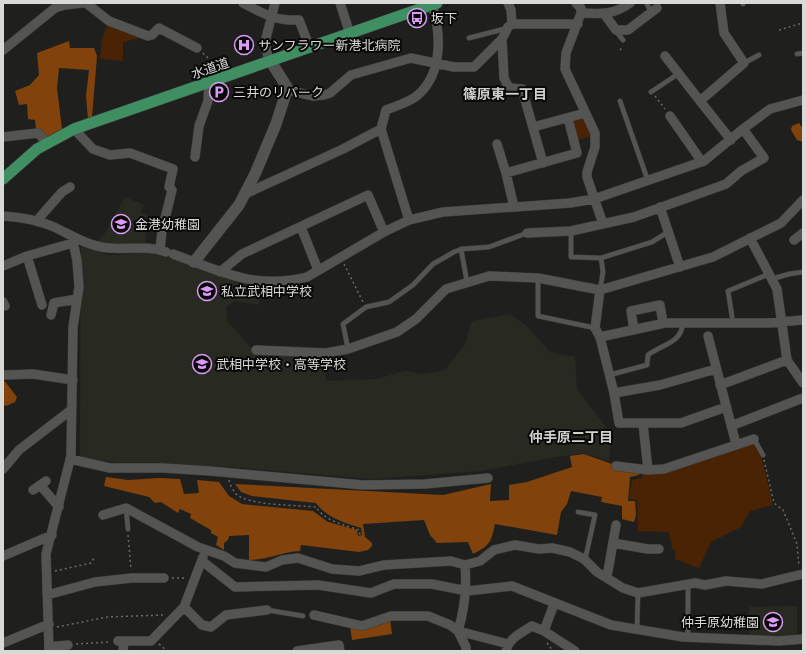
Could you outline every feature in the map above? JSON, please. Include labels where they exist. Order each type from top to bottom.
[{"type":"main road","name":"水道道","points":[[3,179],[26,157],[47,143],[74,129],[434,4]]},
{"type":"street","points":[[3,50],[55,6],[82,3]]},
{"type":"street","points":[[86,3],[108,21],[118,26],[148,36],[152,35],[159,28],[197,48]]},
{"type":"street","points":[[243,3],[271,18],[299,20],[310,48]]},
{"type":"street","points":[[194,262],[221,230],[245,194],[276,124],[287,90],[287,86],[270,62],[265,42],[275,3]]},
{"type":"street","points":[[340,3],[350,34]]},
{"type":"street","points":[[287,90],[314,96],[324,95],[330,93],[351,75],[391,65],[411,58],[454,67],[474,67],[502,39],[510,26],[512,10],[508,3]]},
{"type":"street","points":[[576,3],[581,8],[581,13],[566,53],[565,69],[595,137],[595,147],[586,172],[603,224]]},
{"type":"street","points":[[581,13],[605,15],[619,11],[630,3]]},
{"type":"street","points":[[700,101],[744,63],[724,33],[720,3]]},
{"type":"street","points":[[409,220],[382,129],[386,110],[418,95],[430,80],[439,42],[434,4]]},
{"type":"street","points":[[605,15],[616,30],[628,30],[652,8]]},
{"type":"street","points":[[510,26],[578,24]]},
{"type":"street","points":[[502,39],[504,78],[509,88],[522,89],[543,163]]},
{"type":"street","points":[[665,56],[731,140]]},
{"type":"street","points":[[196,157],[199,126],[208,101],[209,83]]},
{"type":"street","points":[[3,216],[40,222],[73,240],[108,248],[144,248],[160,250],[238,278],[258,281],[288,280],[307,277],[384,232],[409,220],[443,212],[570,203],[594,199],[648,181],[702,162],[770,109],[803,100]]},
{"type":"street","points":[[533,127],[585,113]]},
{"type":"street","points":[[670,116],[702,162]]},
{"type":"street","points":[[506,173],[577,153],[568,118]]},
{"type":"street","points":[[74,129],[93,149],[110,155],[130,153],[173,169],[169,186],[172,190],[162,231],[160,250]]},
{"type":"street","points":[[245,194],[343,149],[382,129]]},
{"type":"street","points":[[527,233],[571,231],[634,217],[726,184],[741,171],[764,158],[743,129]]},
{"type":"street","points":[[3,135],[38,133],[47,143]]},
{"type":"street","points":[[497,144],[514,207]]},
{"type":"street","points":[[40,222],[40,217],[62,192],[70,187]]},
{"type":"street","points":[[220,272],[242,254],[368,195],[384,232]]},
{"type":"street","points":[[256,350],[326,354],[348,349],[397,332],[416,319],[446,289],[489,276],[538,278],[600,290],[714,257],[781,222],[803,200]]},
{"type":"street","points":[[660,207],[680,267]]},
{"type":"street","points":[[300,227],[318,270]]},
{"type":"street","points":[[794,240],[803,233]]},
{"type":"street","points":[[750,238],[777,289],[787,360],[803,383]]},
{"type":"street","points":[[3,266],[73,240]]},
{"type":"street","points":[[68,645],[49,649],[46,554],[70,459],[73,327],[77,298],[78,274],[73,240]]},
{"type":"street","points":[[27,256],[42,305]]},
{"type":"street","points":[[600,290],[596,328],[600,337],[614,393],[619,423],[642,424],[681,422],[726,406]]},
{"type":"street","points":[[51,316],[54,303],[77,298]]},
{"type":"street","points":[[634,330],[631,311],[660,305],[664,323]]},
{"type":"street","points":[[600,337],[664,323],[767,323],[781,320],[803,320]]},
{"type":"street","points":[[708,336],[736,444]]},
{"type":"street","points":[[720,385],[787,360]]},
{"type":"street","points":[[614,393],[660,385],[716,369]]},
{"type":"street","points":[[3,375],[33,374],[72,380]]},
{"type":"street","points":[[731,426],[803,398]]},
{"type":"street","points":[[3,469],[19,450],[71,410]]},
{"type":"street","points":[[642,424],[648,470]]},
{"type":"street","points":[[616,466],[648,470],[664,469],[754,439]]},
{"type":"street","points":[[70,459],[110,468],[164,468],[226,472],[363,485],[425,484],[488,478]]},
{"type":"street","points":[[40,485],[59,507]]},
{"type":"street","points":[[102,515],[126,508],[206,550],[224,556],[235,563],[266,567],[282,560],[298,558],[332,569],[359,571],[384,565],[451,561],[465,565],[480,561],[494,550],[515,545],[539,549],[552,548],[570,552],[585,560],[597,572],[623,588],[638,593],[695,583],[705,585],[726,581],[762,584],[801,574]]},
{"type":"street","points":[[607,578],[616,525]]},
{"type":"street","points":[[3,556],[52,535]]},
{"type":"street","points":[[613,542],[648,549],[659,549]]},
{"type":"street","points":[[123,651],[121,641],[155,641],[184,607],[206,550]]},
{"type":"street","points":[[202,561],[235,587],[318,584],[371,593],[394,584],[432,584],[467,591],[512,586],[554,604],[611,625],[688,638],[779,641],[803,639]]},
{"type":"street","points":[[465,565],[467,591],[465,610],[458,631],[466,647],[466,651]]},
{"type":"street","points":[[47,595],[95,582],[132,578],[164,578]]},
{"type":"street","points":[[544,631],[554,604]]},
{"type":"street","points":[[184,607],[202,625],[211,627],[226,615],[267,610]]},
{"type":"street","points":[[314,614],[362,626],[391,616],[428,616],[450,625],[458,631],[507,648],[514,638],[532,626],[544,631],[575,651]]},
{"type":"street","points":[[3,643],[49,626]]},
{"type":"street","points":[[297,651],[339,646],[340,651]]},
{"type":"lane","points":[[469,38],[510,26]]},
{"type":"lane","points":[[616,30],[623,40]]},
{"type":"lane","points":[[797,54],[803,52]]},
{"type":"lane","points":[[744,63],[759,56]]},
{"type":"lane","points":[[652,92],[678,74]]},
{"type":"lane","points":[[620,101],[648,181]]},
{"type":"lane","points":[[571,231],[571,257],[601,258],[652,242],[668,232]]},
{"type":"lane","points":[[348,349],[343,324],[366,307],[389,302],[413,285],[433,264],[461,249],[489,247],[527,233]]},
{"type":"lane","points":[[461,249],[467,282]]},
{"type":"lane","points":[[600,290],[603,272],[601,258]]},
{"type":"lane","points":[[734,323],[728,291],[771,277],[803,272]]},
{"type":"lane","points":[[538,278],[538,316],[596,328]]},
{"type":"lane","points":[[609,375],[647,365],[648,354],[672,342],[680,334],[683,323]]},
{"type":"lane","points":[[754,439],[763,455]]},
{"type":"lane","points":[[126,508],[128,529]]},
{"type":"lane","points":[[578,512],[595,515],[585,560]]},
{"type":"lane","points":[[688,584],[688,638]]},
{"type":"lane","points":[[636,629],[638,593]]},
{"type":"lane","points":[[267,610],[303,616]]},
{"type":"path","points":[[779,30],[803,23]]},
{"type":"path","points":[[197,48],[216,66],[221,79]]},
{"type":"path","points":[[652,92],[670,116]]},
{"type":"path","points":[[340,258],[354,281],[366,307]]},
{"type":"path","points":[[763,455],[774,504],[783,510],[796,544],[801,574]]},
{"type":"path","points":[[226,472],[230,484],[236,494],[242,497],[253,501],[316,507],[320,513],[330,519],[359,530],[360,535]]},
{"type":"path","points":[[128,529],[132,578]]},
{"type":"path","points":[[46,571],[61,570],[91,563],[94,558]]},
{"type":"path","points":[[164,578],[196,578]]},
{"type":"path","points":[[49,626],[107,617],[164,615],[175,617]]},
{"type":"path","points":[[68,645],[121,641]]},
{"type":"path","points":[[155,641],[167,651]]},
{"type":"path","points":[[547,644],[553,651]]},
{"type":"shaded area","points":[[108,24],[144,37],[123,42],[123,61],[100,59],[102,39]]},
{"type":"shaded area","points":[[69,41],[70,48],[94,48],[97,56],[92,117],[88,119],[86,96],[89,70],[59,68],[57,88],[62,129],[45,138],[36,130],[35,120],[28,119],[27,104],[19,105],[15,91],[30,85],[39,75],[37,53]]},
{"type":"shaded area","points":[[584,117],[592,136],[578,140],[573,120]]},
{"type":"shaded area","points":[[799,123],[803,129],[803,142],[797,140],[791,130],[792,126]]},
{"type":"shaded area","points":[[125,197],[144,205],[141,213],[147,215],[145,244],[109,245],[97,242],[104,235]]},
{"type":"shaded area","name":"武相中学校・高等学校","points":[[81,245],[108,255],[159,253],[237,282],[261,285],[259,305],[236,301],[226,306],[227,321],[257,354],[323,358],[326,381],[377,379],[405,371],[422,374],[445,370],[465,344],[472,321],[511,314],[529,328],[550,352],[575,357],[577,389],[612,435],[609,461],[585,453],[482,471],[371,479],[230,467],[120,463],[80,457]]},
{"type":"shaded area","points":[[3,379],[17,397],[15,402],[6,406],[3,405]]},
{"type":"shaded area","points":[[754,443],[761,455],[773,505],[750,511],[741,527],[711,542],[699,568],[675,559],[675,550],[672,549],[669,532],[638,531],[637,500],[629,499],[632,480],[641,478],[643,472]]},
{"type":"shaded area","points":[[584,454],[612,464],[612,467],[639,471],[639,475],[630,477],[628,501],[635,501],[636,515],[634,522],[622,519],[622,506],[601,502],[602,497],[571,491],[567,504],[561,512],[557,535],[495,524],[489,543],[473,554],[468,542],[437,543],[430,535],[424,520],[363,524],[365,537],[372,543],[372,546],[368,550],[359,552],[301,545],[300,551],[262,559],[249,560],[249,535],[229,536],[228,540],[224,543],[224,550],[216,545],[218,537],[211,533],[211,530],[190,518],[191,514],[180,509],[178,513],[161,502],[155,503],[149,497],[104,486],[106,477],[128,480],[159,478],[180,479],[184,494],[199,493],[197,480],[219,482],[229,496],[242,504],[313,511],[328,522],[357,530],[358,536],[362,535],[361,528],[342,522],[330,516],[316,503],[252,496],[241,492],[235,484],[443,495],[491,484],[490,501],[509,500],[509,485],[527,482],[572,467],[570,456]]},
{"type":"shaded area","name":"仲手原幼稚園","points":[[797,606],[797,637],[749,637],[749,607]]},
{"type":"shaded area","points":[[390,619],[392,634],[352,640],[350,626]]},
{"type":"place","name":"坂下","points":[[417,18]]},
{"type":"place","name":"サンフラワー新港北病院","points":[[244,45]]},
{"type":"place","name":"三井のリパーク","points":[[219,92]]},
{"type":"place","name":"金港幼稚園","points":[[121,224]]},
{"type":"place","name":"私立武相中学校","points":[[207,291]]},
{"type":"place","name":"武相中学校・高等学校","points":[[202,364]]},
{"type":"place","name":"仲手原幼稚園","points":[[773,622]]},
{"type":"district","name":"篠原東一丁目","points":[[505,94]]},
{"type":"district","name":"仲手原二丁目","points":[[571,437]]}]
